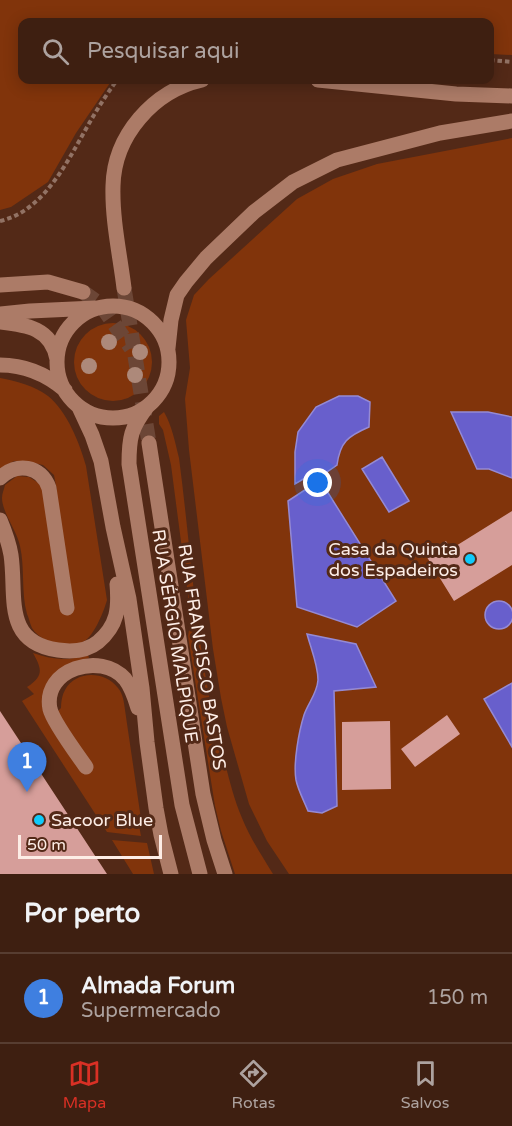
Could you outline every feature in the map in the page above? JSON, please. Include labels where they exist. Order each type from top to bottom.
[{"type":"street","points":[[124,288],[114,213],[113,185],[118,156],[128,132],[146,110],[170,92],[191,84]]},
{"type":"street","points":[[357,84],[456,94],[512,96]]},
{"type":"street","points":[[79,406],[92,414],[113,418],[141,411],[158,397],[168,377],[171,320],[177,296],[206,258],[254,212],[293,182],[338,160],[440,133],[512,121]]},
{"type":"street","points":[[0,285],[48,282],[83,292]]},
{"type":"street","points":[[0,314],[106,307],[128,309],[142,314],[158,329],[168,348]]},
{"type":"street","points":[[57,362],[62,340],[74,323],[86,314],[106,307]]},
{"type":"street","points":[[0,322],[28,327],[43,333],[52,341],[59,376],[65,390]]},
{"type":"street","points":[[0,365],[24,368],[53,380],[79,406],[93,435],[101,461],[129,599],[150,764],[161,835],[171,874]]},
{"type":"street","name":"RUA SÉRGIO MALPIQUE","points":[[147,407],[137,419],[131,432],[130,471],[182,805],[200,874]]},
{"type":"street","name":"RUA FRANCISCO BASTOS","points":[[149,443],[203,794],[225,874]]},
{"type":"street","points":[[0,478],[13,469],[23,468],[39,472],[46,482],[51,498],[67,608]]},
{"type":"street","points":[[0,520],[7,537],[11,557],[14,608],[17,620],[25,634],[36,644],[67,652],[82,650],[96,643],[116,618],[119,604],[113,527]]},
{"type":"street","points":[[86,767],[52,716],[50,701],[51,693],[62,676],[71,669],[90,664],[110,668],[118,673],[130,687],[150,764]]},
{"type":"path","points":[[494,60],[512,62]]},
{"type":"path","points":[[0,221],[32,205],[58,178],[114,84]]},
{"type":"shaded area","points":[[0,0],[512,0],[512,55],[494,54],[494,18],[18,18],[18,84],[109,84],[76,133],[48,182],[11,207],[0,210]]},
{"type":"shaded area","points":[[512,138],[512,874],[289,874],[267,841],[249,804],[221,698],[189,450],[185,399],[190,368],[186,320],[194,295],[297,199],[333,179],[377,164]]},
{"type":"shaded area","points":[[105,323],[121,323],[135,329],[146,340],[152,354],[152,370],[146,384],[135,395],[121,401],[105,401],[91,395],[80,384],[74,370],[74,354],[80,340],[91,329]]},
{"type":"shaded area","points":[[0,378],[32,387],[43,392],[55,402],[72,428],[86,466],[107,600],[93,632],[79,644],[56,644],[42,638],[32,628],[27,614],[20,546],[4,509],[3,493],[5,485],[17,476],[29,477],[57,491],[54,475],[43,465],[14,461],[0,469]]},
{"type":"shaded area","points":[[339,396],[358,396],[370,402],[369,427],[346,441],[340,451],[337,465],[321,476],[317,471],[295,484],[295,452],[298,432],[316,407]]},
{"type":"shaded area","points":[[164,412],[179,458],[200,643],[213,716],[239,810],[252,840],[273,874],[235,874],[215,806],[188,636],[191,618],[171,465],[163,430],[159,424],[159,416]]},
{"type":"shaded area","points":[[451,412],[488,412],[512,417],[512,478],[489,469],[477,469]]},
{"type":"shaded area","points":[[382,457],[409,501],[389,512],[362,469]]},
{"type":"shaded area","points":[[320,480],[396,601],[357,627],[297,607],[288,501]]},
{"type":"shaded area","points":[[499,601],[509,605],[513,615],[509,625],[499,629],[489,625],[485,615],[489,605]]},
{"type":"shaded area","points":[[307,634],[356,644],[376,687],[334,691],[337,806],[322,813],[308,811],[298,788],[295,773],[302,722],[318,680],[316,663]]},
{"type":"shaded area","points":[[33,653],[60,659],[88,655],[89,658],[75,662],[52,679],[57,712],[61,708],[65,690],[70,683],[83,676],[106,678],[120,690],[141,819],[138,820],[141,836],[107,832],[22,701],[34,694],[27,687],[39,676],[40,672]]},
{"type":"shaded area","points":[[512,683],[512,747],[484,699]]},
{"type":"shaded area","points":[[112,840],[147,843],[154,874],[133,874]]},
{"type":"building","name":"Casa da Quinta dos Espadeiros","points":[[512,511],[512,565],[454,601],[425,554],[446,541],[451,549]]},
{"type":"building","points":[[0,711],[107,874],[0,874]]},
{"type":"building","points":[[447,715],[460,734],[415,767],[401,749]]},
{"type":"building","points":[[390,721],[391,789],[342,790],[342,722]]},
{"type":"tunnel","points":[[124,288],[149,443]]},
{"type":"tunnel","points":[[83,292],[100,304],[131,348]]},
{"type":"place","name":"Casa da Quinta dos Espadeiros","points":[[470,559]]},
{"type":"place","name":"Almada Forum","points":[[27,792]]},
{"type":"place","name":"Sacoor Blue","points":[[39,820]]}]
